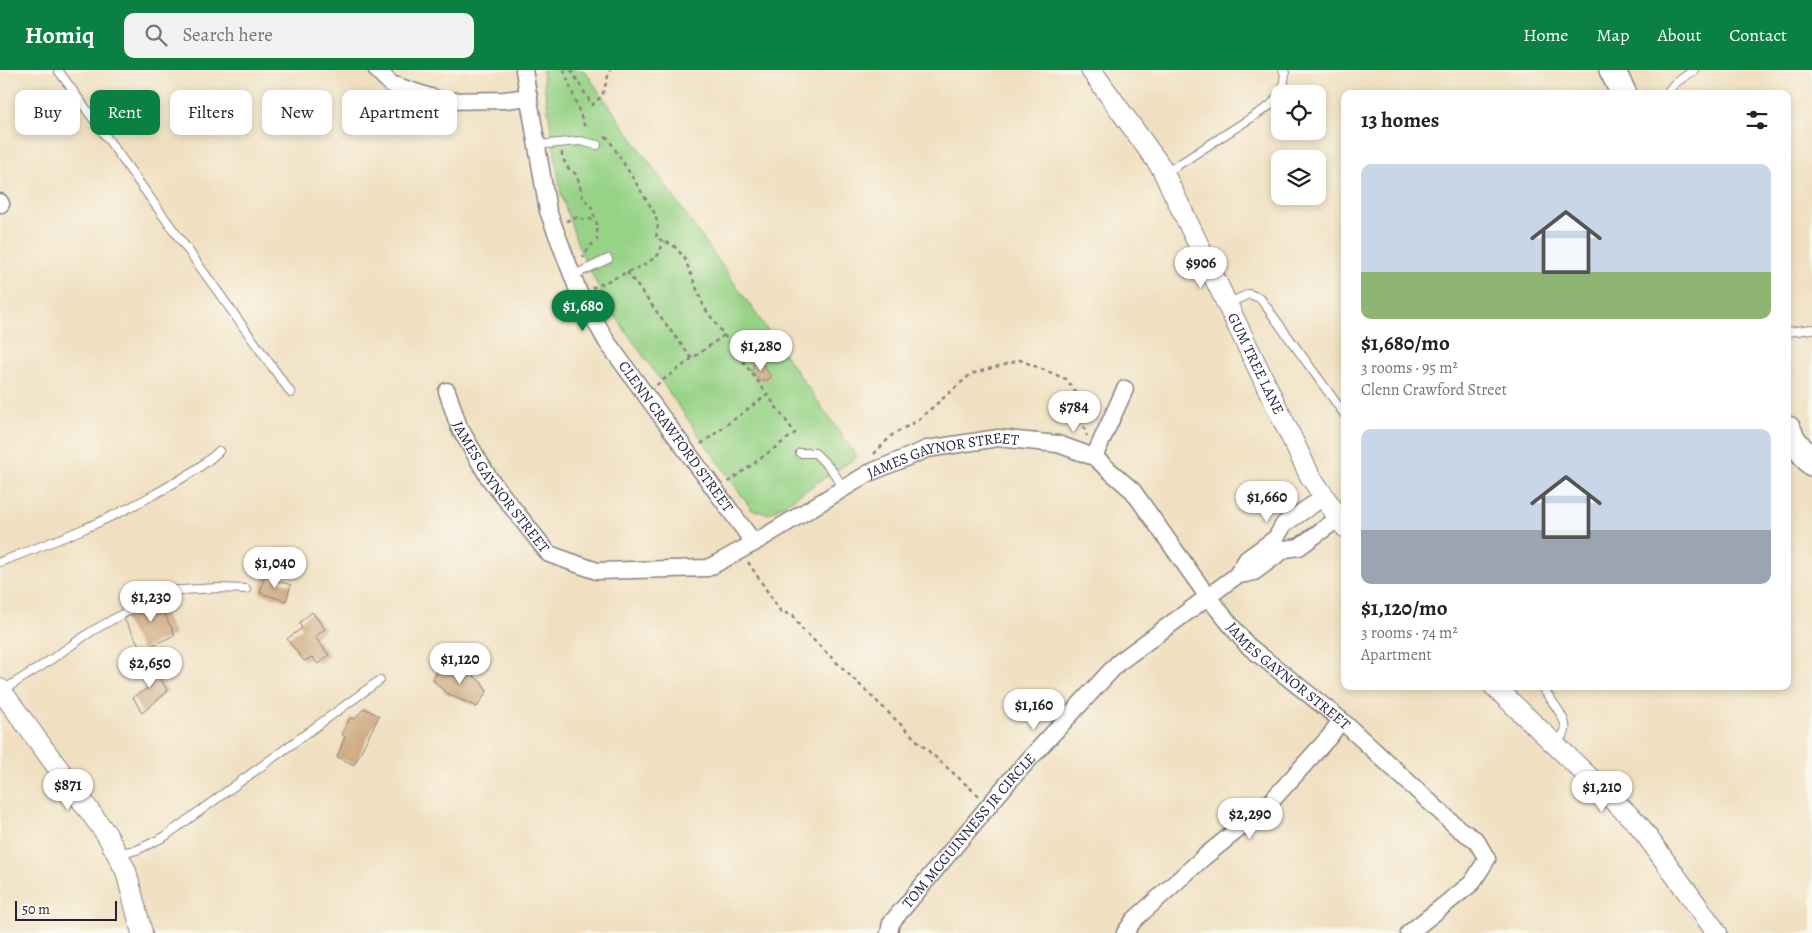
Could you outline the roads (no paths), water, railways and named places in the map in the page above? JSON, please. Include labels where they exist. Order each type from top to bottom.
[{"type":"main road","points":[[1612,70],[1622,90]]},
{"type":"main road","points":[[1791,434],[1794,440],[1808,454]]},
{"type":"street","points":[[376,70],[391,84],[444,100],[505,100],[529,97]]},
{"type":"street","name":"CLENN CRAWFORD STREET","points":[[524,70],[548,211],[579,293],[607,342],[716,492],[747,547]]},
{"type":"street","name":"GUM TREE LANE","points":[[1091,70],[1164,174],[1310,476],[1341,522]]},
{"type":"street","points":[[1094,457],[1125,389]]},
{"type":"street","name":"JAMES GAYNOR STREET","points":[[448,391],[459,427],[489,478],[549,554],[597,571],[708,568],[747,547],[869,473],[927,449],[998,438],[1058,444],[1094,457],[1133,491],[1208,597],[1247,645],[1341,720],[1459,829],[1476,840],[1487,859],[1472,883],[1409,933]]},
{"type":"street","name":"TOM MCGUINNESS JR CIRCLE","points":[[889,933],[891,923],[1011,779],[1118,663],[1236,576],[1254,572],[1281,544],[1284,524],[1324,498]]},
{"type":"street","name":"TOM MCGUINNESS JR CIRCLE","points":[[1281,544],[1299,547],[1341,524]]},
{"type":"street","points":[[1,690],[108,835],[126,871],[142,933]]},
{"type":"street","points":[[1498,690],[1638,824],[1717,933]]},
{"type":"street","points":[[1124,933],[1134,920],[1204,857],[1268,806],[1330,736],[1341,720]]},
{"type":"lane","points":[[58,70],[291,393]]},
{"type":"lane","points":[[1164,174],[1271,105],[1283,89],[1285,72],[1283,70]]},
{"type":"lane","points":[[1669,90],[1674,84],[1694,70]]},
{"type":"lane","points":[[537,145],[580,141],[597,145]]},
{"type":"lane","points":[[572,276],[608,259]]},
{"type":"lane","points":[[1227,304],[1249,294],[1260,298],[1341,409]]},
{"type":"lane","points":[[1791,332],[1812,329]]},
{"type":"lane","points":[[0,562],[64,538],[119,514],[201,468],[219,451]]},
{"type":"lane","points":[[800,453],[815,453],[831,469],[844,488]]},
{"type":"lane","points":[[1,690],[43,665],[92,631],[164,591],[218,588],[246,589]]},
{"type":"lane","points":[[117,853],[137,850],[164,837],[380,680]]},
{"type":"lane","points":[[1544,690],[1558,710],[1565,725],[1565,732],[1554,744]]}]
